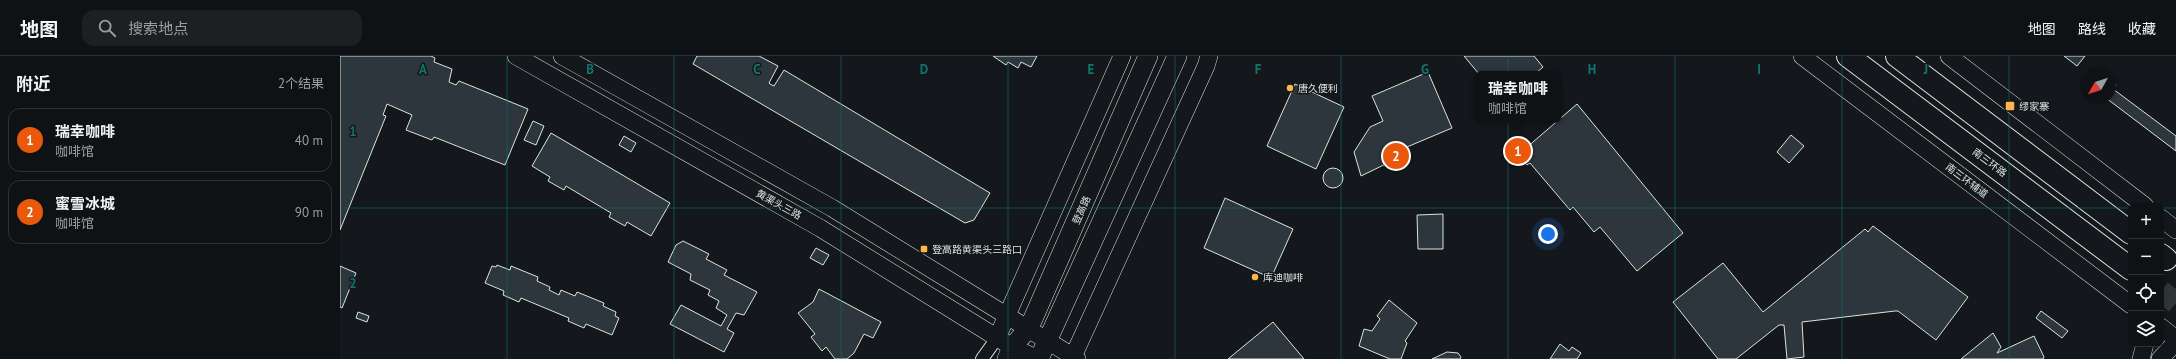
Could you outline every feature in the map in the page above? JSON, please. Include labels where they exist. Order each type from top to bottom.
[{"type":"highway","name":"南三环路","points":[[1848,56],[2128,267]]},
{"type":"highway","points":[[1897,56],[2128,231]]},
{"type":"main road","name":"登高路","points":[[1006,348],[1029,328],[1148,56]]},
{"type":"main road","points":[[1038,359],[1177,56]]},
{"type":"street","name":"黄渠头三路","points":[[516,56],[820,228],[1006,348],[1038,359]]},
{"type":"street","points":[[562,56],[832,208],[1029,328],[1074,358],[1210,59]]},
{"type":"street","points":[[982,359],[1006,348],[1008,315],[1122,56]]},
{"type":"street","name":"南三环辅道","points":[[1802,56],[2128,303]]},
{"type":"street","points":[[1949,56],[2141,203]]},
{"type":"street","points":[[2164,220],[2176,230]]},
{"type":"street","points":[[2107,286],[2128,311]]},
{"type":"street","points":[[2164,326],[2172,325],[2176,321]]},
{"type":"street","points":[[2164,329],[2176,339]]},
{"type":"street","points":[[2160,359],[2176,342]]},
{"type":"street","points":[[2141,359],[2144,347]]},
{"type":"building","points":[[340,56],[431,56],[435,58],[434,62],[452,69],[449,82],[456,85],[459,81],[528,109],[505,165],[434,137],[432,140],[406,130],[412,115],[387,104],[383,115],[386,116],[340,230]]},
{"type":"building","points":[[697,56],[759,56],[778,66],[769,83],[770,84],[774,86],[784,70],[990,193],[974,220],[965,223],[693,64]]},
{"type":"building","points":[[993,56],[1037,56],[1031,67],[1021,62],[1018,68],[1008,62],[1006,65]]},
{"type":"building","points":[[1464,56],[1534,56],[1543,67],[1538,71],[1476,71]]},
{"type":"building","points":[[2064,56],[2085,56],[2077,66]]},
{"type":"building","points":[[1428,72],[1452,128],[1395,152],[1396,159],[1361,176],[1354,152],[1370,127],[1383,121],[1372,96]]},
{"type":"building","points":[[1295,84],[1344,107],[1316,169],[1267,146]]},
{"type":"building","points":[[2116,91],[2176,136],[2176,151],[2114,104],[2116,104]]},
{"type":"building","points":[[1577,104],[1683,233],[1637,271],[1600,227],[1594,232],[1573,207],[1570,210],[1530,163],[1527,165],[1518,155],[1555,123],[1562,123],[1562,117]]},
{"type":"building","points":[[533,121],[544,126],[536,145],[524,140]]},
{"type":"building","points":[[551,133],[670,203],[651,236],[627,222],[625,226],[609,217],[611,213],[566,186],[564,190],[548,181],[550,177],[532,166]]},
{"type":"building","points":[[1791,135],[1804,146],[1789,163],[1777,152]]},
{"type":"building","points":[[624,136],[636,143],[631,152],[619,145]]},
{"type":"building","points":[[1333,168],[1340,171],[1343,178],[1340,185],[1333,188],[1326,185],[1323,178],[1326,171]]},
{"type":"building","points":[[1225,198],[1293,229],[1271,278],[1204,248]]},
{"type":"building","points":[[1443,214],[1443,249],[1418,249],[1417,215]]},
{"type":"building","points":[[1873,226],[1968,297],[1936,340],[1898,311],[1895,311],[1802,322],[1804,357],[1787,359],[1784,325],[1779,325],[1736,359],[1718,359],[1673,302],[1723,263],[1763,312],[1865,229],[1868,232]]},
{"type":"building","points":[[683,241],[709,254],[706,259],[727,270],[724,275],[757,292],[744,315],[736,313],[727,329],[734,333],[724,352],[670,324],[681,305],[721,326],[727,315],[716,308],[719,301],[708,295],[710,290],[690,280],[691,274],[668,262],[676,245]]},
{"type":"building","points":[[816,248],[829,255],[823,265],[810,258]]},
{"type":"building","points":[[497,265],[510,270],[511,266],[538,277],[537,281],[550,287],[549,290],[559,295],[561,290],[575,296],[577,292],[604,303],[603,306],[616,312],[615,316],[619,318],[612,335],[586,324],[584,328],[568,321],[569,318],[521,298],[519,302],[503,295],[504,291],[485,283],[492,266],[496,267]]},
{"type":"building","points":[[340,266],[356,273],[342,308],[340,307]]},
{"type":"building","points":[[819,289],[881,322],[873,338],[864,334],[854,353],[847,359],[835,359],[826,347],[822,351],[811,337],[815,334],[798,313],[813,302]]},
{"type":"building","points":[[1389,300],[1417,323],[1405,341],[1407,343],[1401,359],[1390,359],[1359,346],[1364,329],[1372,331],[1380,319],[1377,316]]},
{"type":"building","points":[[2041,311],[2068,331],[2062,338],[2036,318]]},
{"type":"building","points":[[358,312],[369,316],[367,322],[356,318]]},
{"type":"building","points":[[1273,322],[1304,359],[1228,359]]},
{"type":"building","points":[[1993,333],[2001,347],[1997,353],[2034,336],[2044,357],[2043,359],[1961,359]]},
{"type":"building","points":[[1560,344],[1569,351],[1572,347],[1581,353],[1577,359],[1550,359]]},
{"type":"building","points":[[1447,352],[1458,353],[1461,357],[1460,359],[1432,359]]},
{"type":"tunnel","points":[[2164,293],[2176,303]]},
{"type":"place","name":"唐久便利","points":[[1290,88]]},
{"type":"place","name":"缪家寨","points":[[2010,106]]},
{"type":"place","name":"瑞幸咖啡","points":[[1518,151]]},
{"type":"place","name":"蜜雪冰城","points":[[1396,156]]},
{"type":"place","name":"登高路黄渠头三路口","points":[[924,249]]},
{"type":"place","name":"库迪咖啡","points":[[1255,277]]}]
